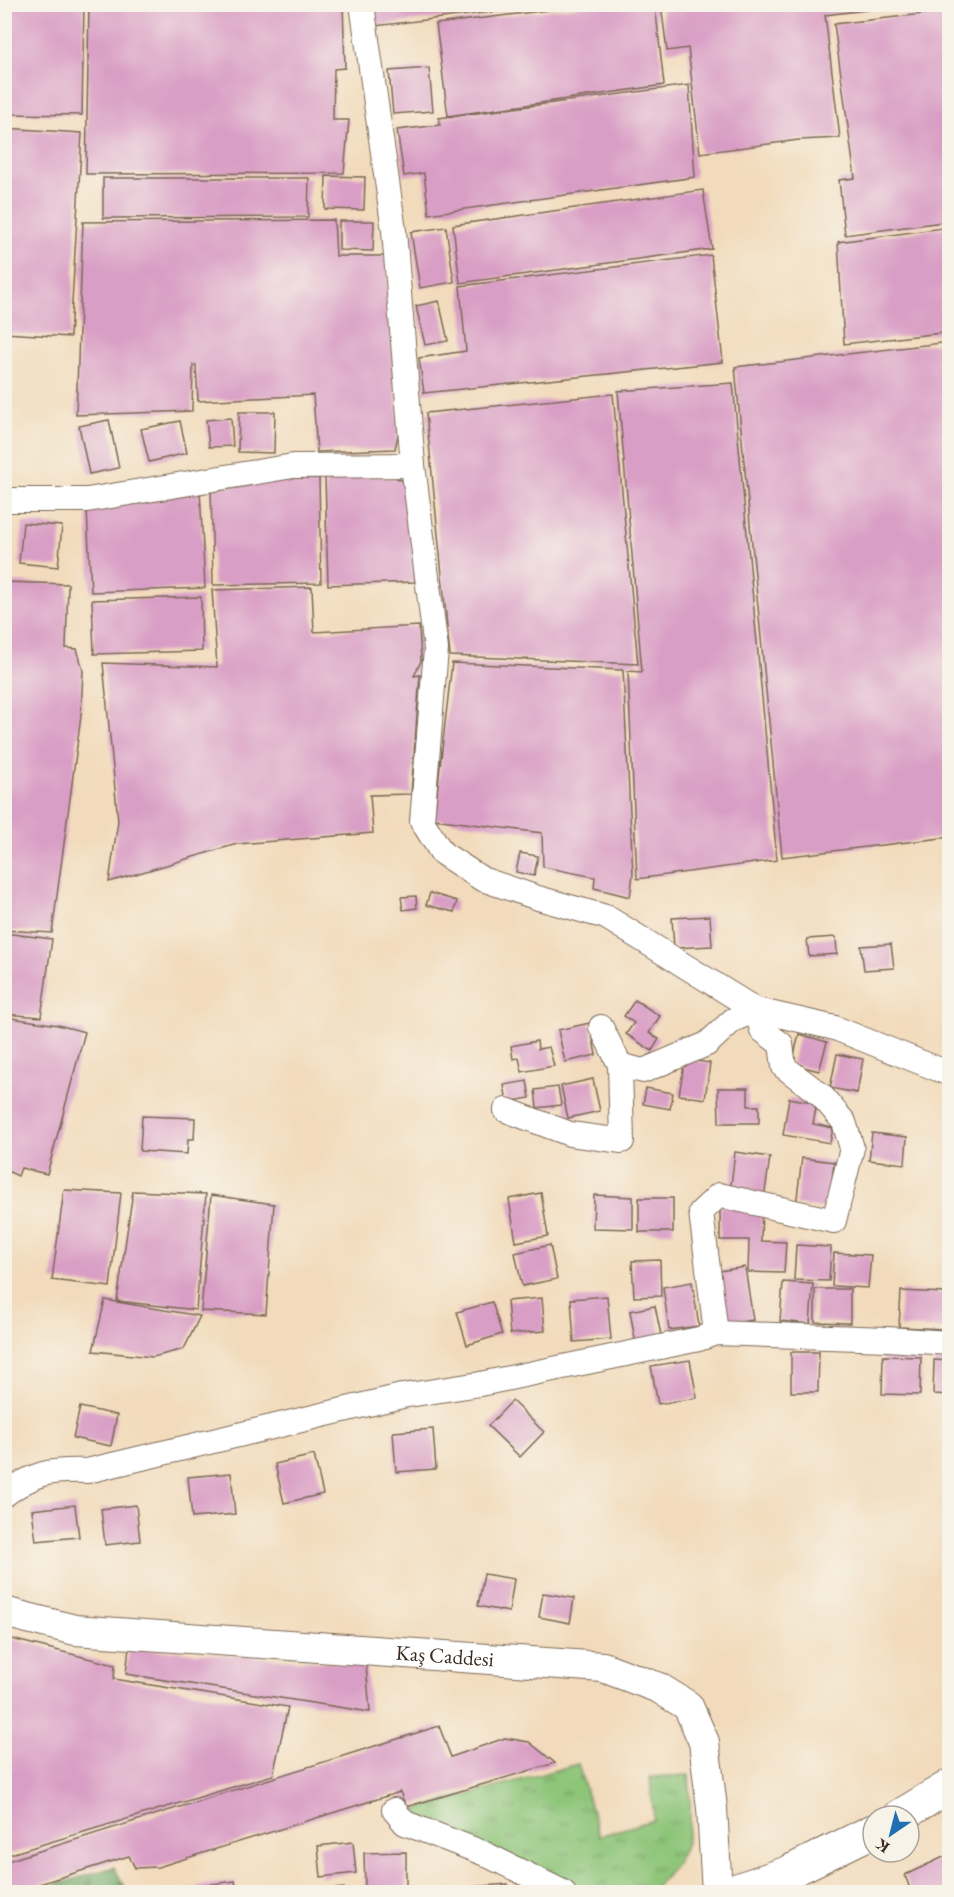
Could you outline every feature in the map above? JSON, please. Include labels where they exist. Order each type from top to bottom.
[{"type":"main road","points":[[920,1804],[950,1786]]},
{"type":"main road","points":[[730,1893],[787,1873],[861,1837]]},
{"type":"street","points":[[362,4],[394,231],[413,465],[436,649],[422,821],[442,853],[482,879],[538,898],[606,916],[756,1010],[835,1028],[950,1074]]},
{"type":"street","points":[[4,500],[87,500],[293,466],[413,465]]},
{"type":"street","points":[[620,1065],[643,1071],[707,1044],[733,1020],[756,1010]]},
{"type":"street","points":[[716,1333],[700,1212],[719,1195],[834,1221],[852,1149],[844,1122],[821,1095],[784,1067],[782,1044],[762,1030],[756,1010]]},
{"type":"street","points":[[506,1110],[570,1134],[621,1141],[620,1065],[601,1027]]},
{"type":"street","points":[[4,1495],[27,1479],[53,1470],[87,1471],[402,1396],[480,1384],[699,1339],[716,1333],[950,1343]]},
{"type":"street","name":"Kaş Caddesi","points":[[4,1612],[75,1630],[603,1667],[659,1688],[688,1706],[704,1743],[712,1808],[717,1893]]},
{"type":"street","points":[[394,1810],[405,1823],[483,1853],[563,1893]]},
{"type":"green space","points":[[578,1764],[599,1836],[654,1820],[650,1777],[689,1775],[690,1811],[687,1840],[675,1865],[650,1892],[572,1892],[410,1811]]},
{"type":"green space","points":[[114,1867],[124,1886],[124,1892],[32,1892]]},
{"type":"building","points":[[4,4],[84,4],[82,115],[4,114]]},
{"type":"building","points":[[89,4],[343,4],[345,68],[334,69],[333,120],[349,120],[344,173],[86,174]]},
{"type":"building","points":[[373,4],[542,4],[542,6],[375,26]]},
{"type":"building","points":[[597,4],[655,4],[664,85],[448,116],[436,24]]},
{"type":"building","points":[[661,4],[881,4],[882,8],[825,15],[840,138],[799,140],[700,153],[688,48],[667,51]]},
{"type":"building","points":[[950,11],[950,221],[845,235],[839,180],[855,178],[834,24]]},
{"type":"building","points":[[429,68],[433,111],[393,114],[389,71]]},
{"type":"building","points":[[689,85],[695,177],[429,214],[424,173],[404,176],[397,130],[440,125],[439,118]]},
{"type":"building","points":[[4,128],[82,133],[70,337],[4,333]]},
{"type":"building","points":[[326,176],[365,177],[364,210],[325,209]]},
{"type":"building","points":[[103,178],[309,178],[308,217],[103,218]]},
{"type":"building","points":[[703,190],[712,249],[460,283],[453,225]]},
{"type":"building","points":[[334,220],[336,256],[386,256],[399,430],[395,449],[317,452],[313,395],[198,401],[196,365],[193,365],[192,411],[76,415],[83,222]]},
{"type":"building","points":[[339,221],[374,221],[373,251],[339,250]]},
{"type":"building","points":[[446,227],[454,282],[420,288],[411,232]]},
{"type":"building","points":[[950,227],[950,332],[844,344],[838,242]]},
{"type":"building","points":[[711,255],[723,362],[424,393],[419,358],[466,351],[460,286]]},
{"type":"building","points":[[439,301],[448,341],[425,345],[416,306]]},
{"type":"building","points":[[950,342],[950,837],[782,857],[735,367]]},
{"type":"building","points":[[733,383],[777,860],[637,879],[628,671],[642,672],[618,391]]},
{"type":"building","points":[[613,394],[638,664],[450,656],[426,413]]},
{"type":"building","points":[[239,412],[275,412],[274,453],[238,452]]},
{"type":"building","points":[[231,418],[233,446],[209,447],[206,420]]},
{"type":"building","points":[[109,420],[119,468],[89,474],[79,426]]},
{"type":"building","points":[[180,421],[187,453],[149,462],[141,429]]},
{"type":"building","points":[[391,475],[409,484],[415,582],[328,585],[325,477]]},
{"type":"building","points":[[281,477],[319,478],[321,583],[213,585],[211,488]]},
{"type":"building","points":[[200,490],[205,588],[91,592],[87,510]]},
{"type":"building","points":[[23,523],[62,526],[58,567],[19,563]]},
{"type":"building","points":[[4,582],[68,584],[66,648],[77,649],[83,670],[81,716],[52,933],[4,930]]},
{"type":"building","points":[[312,587],[314,632],[419,626],[421,661],[414,676],[420,675],[411,794],[370,795],[373,833],[237,844],[109,882],[118,821],[103,663],[217,667],[212,590]]},
{"type":"building","points":[[201,597],[202,651],[94,654],[92,600]]},
{"type":"building","points":[[452,663],[623,670],[633,874],[630,897],[594,888],[595,877],[543,867],[542,833],[434,819]]},
{"type":"building","points":[[520,853],[538,856],[534,876],[516,872]]},
{"type":"building","points":[[430,893],[457,901],[454,912],[426,905]]},
{"type":"building","points":[[416,896],[417,908],[403,910],[401,897]]},
{"type":"building","points":[[710,916],[712,946],[674,948],[672,918]]},
{"type":"building","points":[[4,933],[52,939],[41,1017],[4,1014]]},
{"type":"building","points":[[836,937],[837,954],[809,956],[807,939]]},
{"type":"building","points":[[891,944],[894,968],[864,970],[861,946]]},
{"type":"building","points":[[635,1000],[660,1016],[649,1033],[659,1039],[652,1051],[626,1034],[634,1023],[624,1016]]},
{"type":"building","points":[[5,1017],[58,1025],[85,1032],[47,1174],[21,1168],[18,1176],[5,1170]]},
{"type":"building","points":[[590,1023],[596,1055],[565,1062],[558,1030]]},
{"type":"building","points":[[799,1034],[827,1042],[819,1071],[792,1064]]},
{"type":"building","points":[[537,1041],[538,1049],[549,1047],[554,1066],[522,1072],[519,1058],[513,1059],[511,1046]]},
{"type":"building","points":[[837,1054],[863,1059],[857,1093],[830,1088]]},
{"type":"building","points":[[685,1059],[710,1063],[705,1099],[679,1095]]},
{"type":"building","points":[[593,1079],[600,1111],[568,1118],[561,1086]]},
{"type":"building","points":[[527,1081],[530,1098],[507,1102],[504,1085]]},
{"type":"building","points":[[558,1087],[561,1105],[537,1108],[535,1090]]},
{"type":"building","points":[[646,1088],[673,1093],[670,1109],[643,1104]]},
{"type":"building","points":[[718,1088],[748,1088],[748,1106],[759,1106],[759,1123],[719,1123]]},
{"type":"building","points":[[789,1098],[817,1103],[813,1124],[833,1128],[830,1143],[783,1135]]},
{"type":"building","points":[[142,1116],[195,1118],[194,1139],[188,1139],[187,1154],[140,1151]]},
{"type":"building","points":[[872,1133],[907,1137],[905,1164],[869,1160]]},
{"type":"building","points":[[735,1152],[770,1157],[764,1199],[730,1194]]},
{"type":"building","points":[[802,1158],[834,1162],[829,1209],[796,1205]]},
{"type":"building","points":[[64,1190],[121,1193],[110,1287],[52,1280]]},
{"type":"building","points":[[133,1191],[206,1194],[196,1310],[117,1301]]},
{"type":"building","points":[[541,1193],[548,1236],[516,1242],[509,1199]]},
{"type":"building","points":[[211,1195],[274,1204],[266,1314],[201,1311]]},
{"type":"building","points":[[594,1195],[633,1197],[633,1229],[593,1228]]},
{"type":"building","points":[[639,1198],[673,1198],[673,1232],[639,1232]]},
{"type":"building","points":[[720,1205],[762,1206],[761,1241],[786,1242],[784,1273],[748,1272],[749,1240],[720,1240]]},
{"type":"building","points":[[550,1245],[557,1279],[522,1286],[515,1253]]},
{"type":"building","points":[[796,1245],[831,1247],[829,1281],[794,1280]]},
{"type":"building","points":[[834,1253],[871,1255],[868,1288],[832,1286]]},
{"type":"building","points":[[660,1260],[661,1296],[634,1297],[632,1261]]},
{"type":"building","points":[[745,1267],[753,1320],[720,1325],[713,1272]]},
{"type":"building","points":[[692,1282],[699,1326],[669,1330],[663,1287]]},
{"type":"building","points":[[783,1282],[813,1284],[810,1324],[780,1321]]},
{"type":"building","points":[[815,1289],[850,1289],[850,1323],[815,1322]]},
{"type":"building","points":[[901,1291],[946,1293],[945,1329],[899,1327]]},
{"type":"building","points":[[607,1296],[611,1339],[574,1342],[571,1299]]},
{"type":"building","points":[[542,1298],[545,1331],[510,1334],[507,1301]]},
{"type":"building","points":[[105,1300],[200,1316],[184,1349],[153,1357],[93,1351]]},
{"type":"building","points":[[492,1302],[502,1334],[467,1345],[457,1312]]},
{"type":"building","points":[[655,1306],[662,1340],[636,1345],[630,1311]]},
{"type":"building","points":[[791,1352],[819,1352],[818,1392],[791,1392]]},
{"type":"building","points":[[883,1356],[921,1357],[920,1395],[882,1394]]},
{"type":"building","points":[[690,1360],[697,1398],[658,1404],[651,1366]]},
{"type":"building","points":[[934,1360],[950,1361],[950,1395],[933,1394]]},
{"type":"building","points":[[512,1401],[544,1432],[520,1457],[488,1426]]},
{"type":"building","points":[[80,1407],[117,1415],[111,1446],[73,1438]]},
{"type":"building","points":[[433,1429],[436,1469],[396,1472],[393,1432]]},
{"type":"building","points":[[314,1455],[323,1494],[284,1503],[275,1464]]},
{"type":"building","points":[[231,1473],[235,1514],[192,1518],[188,1477]]},
{"type":"building","points":[[75,1505],[79,1537],[36,1541],[32,1510]]},
{"type":"building","points":[[136,1505],[140,1541],[105,1545],[101,1509]]},
{"type":"building","points":[[484,1574],[514,1579],[509,1612],[478,1606]]},
{"type":"building","points":[[543,1593],[574,1598],[570,1623],[539,1617]]},
{"type":"building","points":[[4,1637],[115,1665],[114,1679],[288,1707],[273,1775],[4,1856]]},
{"type":"building","points":[[129,1648],[366,1665],[370,1712],[126,1674]]},
{"type":"building","points":[[439,1726],[451,1757],[505,1738],[529,1742],[555,1763],[406,1807],[400,1792],[158,1867],[135,1868],[129,1856],[14,1892],[4,1892],[4,1862]]},
{"type":"building","points":[[353,1842],[356,1873],[321,1877],[318,1846]]},
{"type":"building","points":[[406,1852],[406,1888],[365,1889],[364,1853]]},
{"type":"building","points":[[950,1854],[950,1892],[911,1892],[905,1875]]},
{"type":"building","points":[[235,1881],[237,1892],[199,1892],[198,1886]]},
{"type":"building","points":[[508,1884],[508,1892],[471,1892],[470,1887]]},
{"type":"building","points":[[293,1887],[294,1892],[261,1892],[261,1891]]},
{"type":"building","points":[[344,1888],[345,1892],[312,1892],[312,1891]]}]
